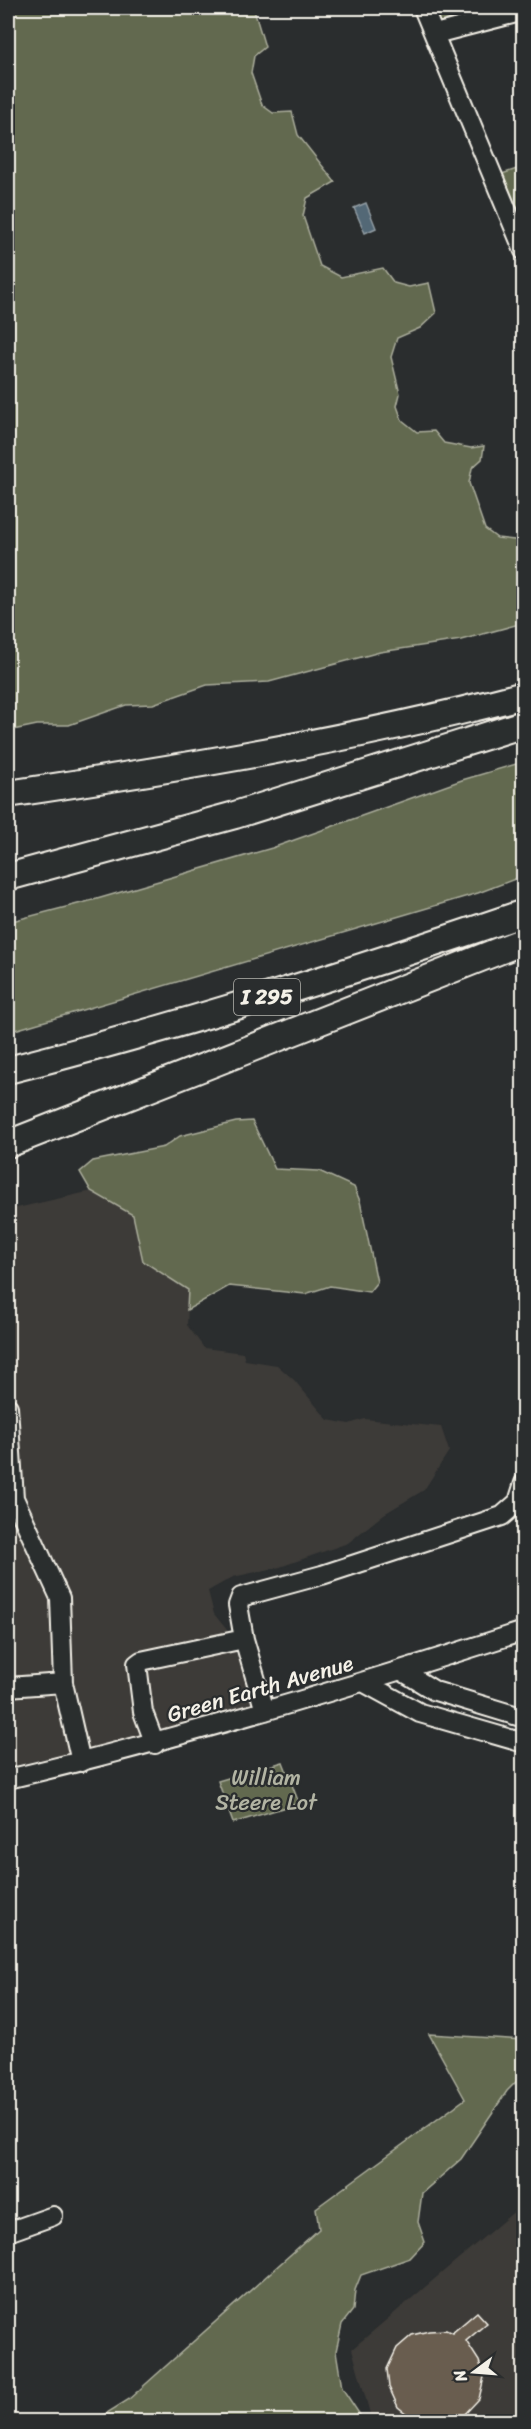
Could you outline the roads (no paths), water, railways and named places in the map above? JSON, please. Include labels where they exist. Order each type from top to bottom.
[{"type":"highway","points":[[8,794],[306,746],[524,695]]},
{"type":"highway","points":[[8,877],[235,815],[524,724]]},
{"type":"highway","name":"I 295","points":[[8,1070],[199,1017],[366,966],[524,913]]},
{"type":"highway","points":[[8,1144],[524,941]]},
{"type":"street","points":[[423,8],[524,251]]},
{"type":"street","points":[[435,34],[524,11]]},
{"type":"street","points":[[8,1407],[14,1498],[60,1598],[63,1683],[81,1762]]},
{"type":"street","points":[[265,1711],[244,1639],[238,1605],[241,1597],[322,1575],[502,1516],[518,1502],[524,1483]]},
{"type":"street","name":"Green Earth Avenue","points":[[8,1779],[155,1744],[365,1683],[524,1631]]},
{"type":"street","points":[[155,1744],[143,1712],[137,1665],[141,1661],[244,1639]]},
{"type":"street","points":[[402,1671],[435,1691],[524,1718]]},
{"type":"street","points":[[8,1687],[63,1683]]},
{"type":"street","points":[[365,1683],[420,1713],[524,1743]]},
{"type":"street","points":[[8,2232],[53,2216]]},
{"type":"water","points":[[366,203],[376,228],[365,233],[354,208]]},
{"type":"park label","name":"William Steere Lot","points":[[266,1790]]}]
